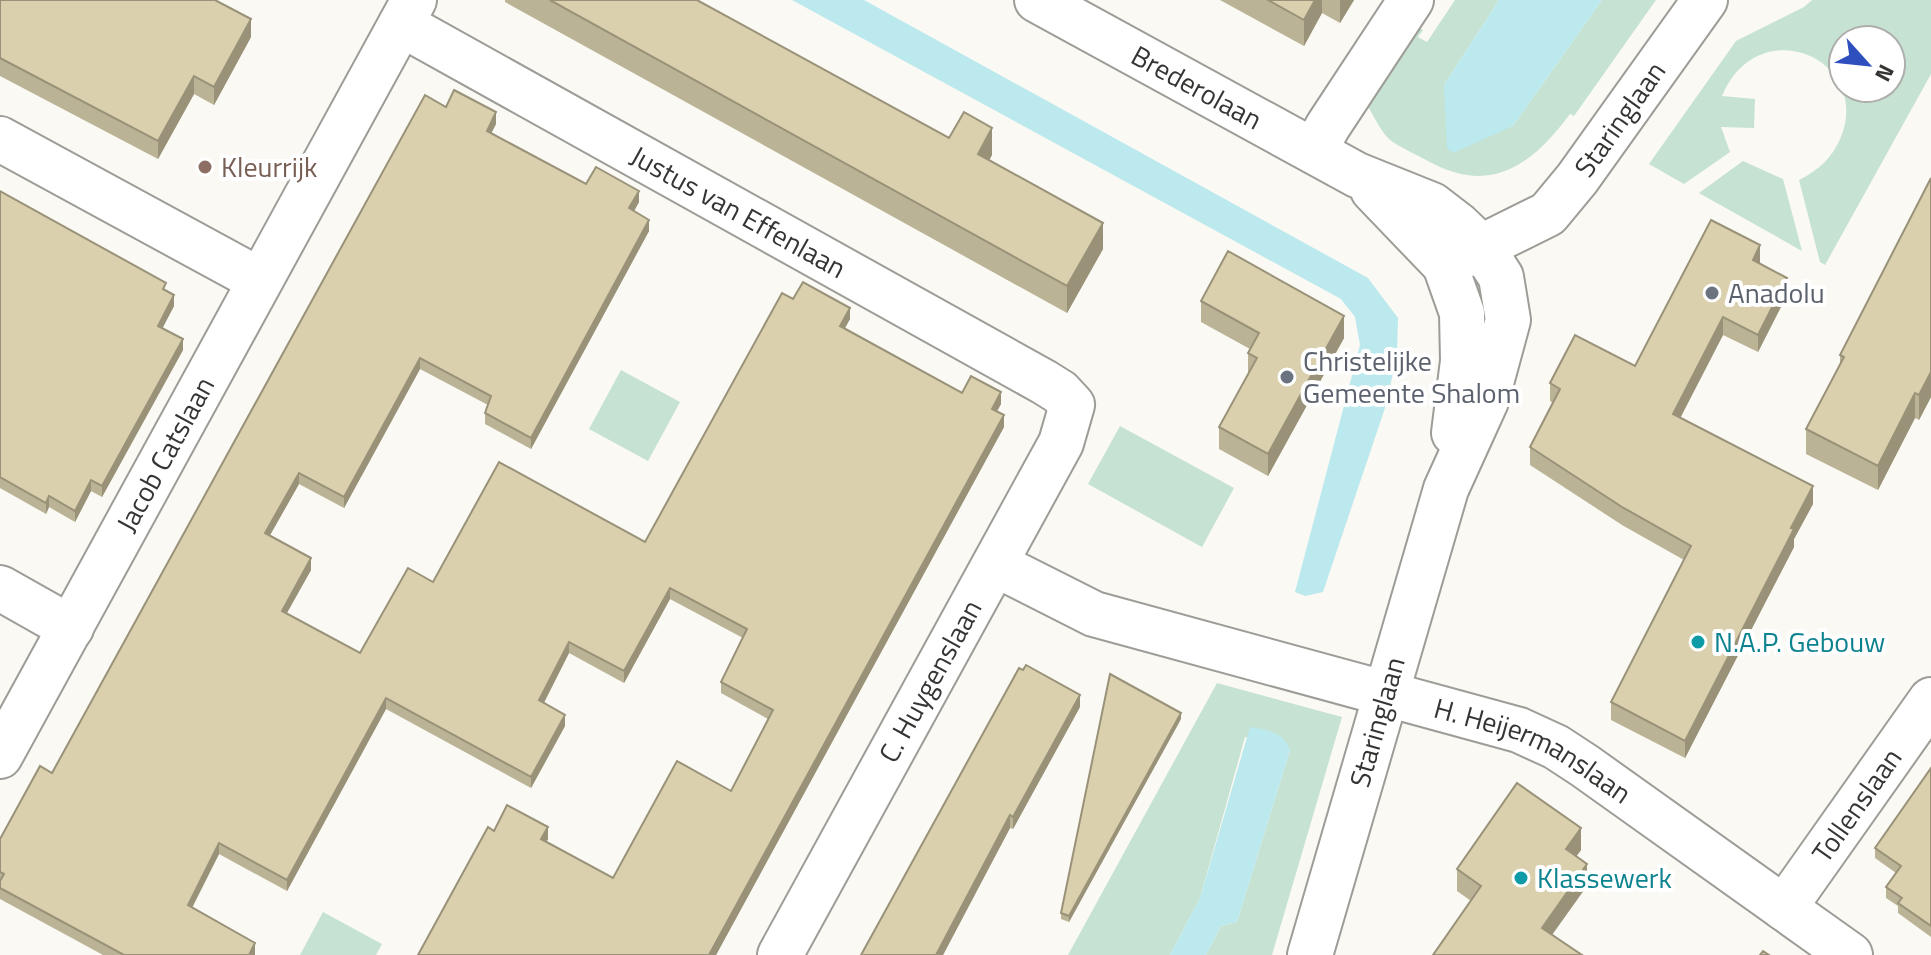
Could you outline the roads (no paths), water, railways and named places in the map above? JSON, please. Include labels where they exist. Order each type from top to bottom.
[{"type":"street","name":"Brederolaan","points":[[1037,0],[1357,175],[1432,205],[1458,225],[1463,257]]},
{"type":"street","points":[[1314,151],[1411,0]]},
{"type":"street","name":"Staringlaan","points":[[1463,257],[1548,214],[1577,179],[1705,0]]},
{"type":"street","name":"Jacob Catslaan","points":[[0,756],[407,12]]},
{"type":"street","name":"Justus van Effenlaan","points":[[407,12],[1044,382],[1072,405]]},
{"type":"street","points":[[0,139],[259,280]]},
{"type":"street","name":"Staringlaan","points":[[1310,955],[1446,489],[1486,401],[1508,320],[1501,277],[1463,257]]},
{"type":"street","name":"C. Huygenslaan","points":[[780,955],[1061,443],[1072,405]]},
{"type":"street","name":"H. Heijermanslaan","points":[[995,564],[1094,614],[1519,730],[1556,747],[1850,955]]},
{"type":"street","points":[[0,588],[71,628]]},
{"type":"street","name":"Tollenslaan","points":[[1784,908],[1931,700]]},
{"type":"water","points":[[792,0],[864,0],[1368,278],[1398,318],[1397,354],[1386,405],[1323,592],[1305,596],[1295,592],[1360,345],[1355,317],[1341,299]]},
{"type":"water","points":[[1499,0],[1602,0],[1513,126],[1453,153],[1447,148],[1444,85]]},
{"type":"water","points":[[1250,727],[1279,736],[1290,750],[1237,922],[1221,926],[1206,955],[1170,955],[1200,898]]},
{"type":"place","name":"Kleurrijk","points":[[205,167]]},
{"type":"place","name":"Anadolu","points":[[1712,293]]},
{"type":"place","name":"Christelijke Gemeente Shalom","points":[[1287,377]]},
{"type":"place","name":"N.A.P. Gebouw","points":[[1698,642]]},
{"type":"place","name":"Klassewerk","points":[[1521,878]]}]
